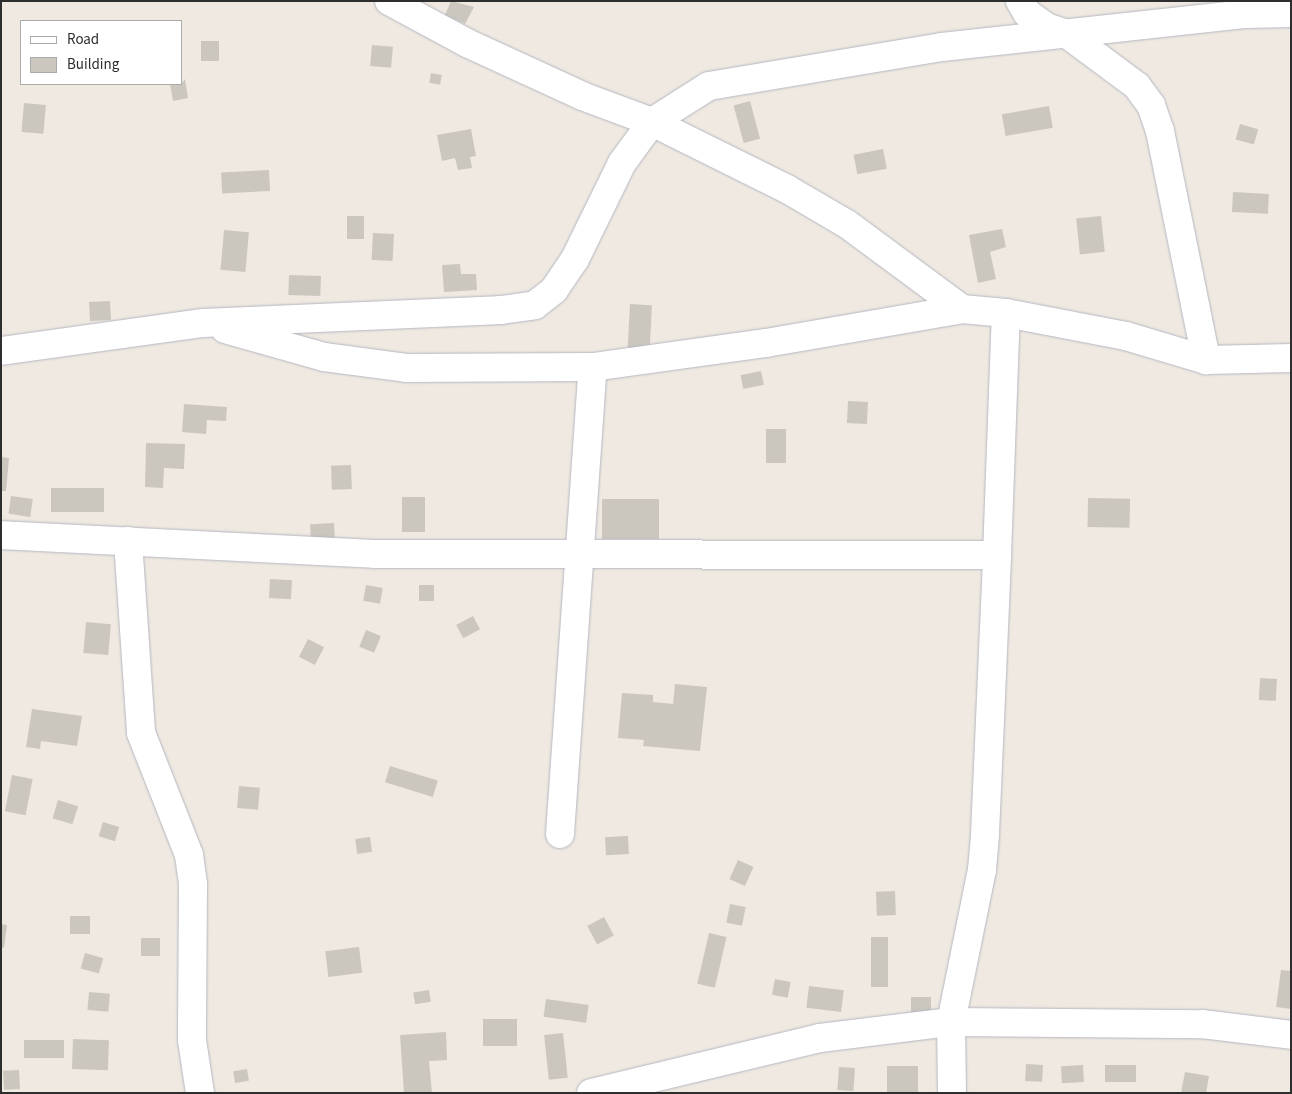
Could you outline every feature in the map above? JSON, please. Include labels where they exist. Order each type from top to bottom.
[{"type":"street","points":[[389,1],[582,96],[652,122],[753,171],[847,224],[962,309]]},
{"type":"street","points":[[1020,1],[1027,13],[1046,27],[1067,34],[1137,86],[1151,105],[1160,131],[1206,360]]},
{"type":"street","points":[[1,351],[203,323],[501,310],[535,305],[554,290],[575,259],[622,163],[652,122],[687,97],[734,80],[873,56],[1246,14],[1291,13]]},
{"type":"street","points":[[203,323],[324,358],[406,368],[593,367],[766,344],[962,309],[1006,313],[1126,336],[1206,360],[1291,358]]},
{"type":"street","points":[[952,1093],[950,1022],[982,870],[1006,313]]},
{"type":"street","points":[[560,834],[593,367]]},
{"type":"street","points":[[1,535],[375,554],[997,555]]},
{"type":"street","points":[[128,541],[141,733],[189,855],[193,885],[192,1040],[200,1093]]},
{"type":"street","points":[[591,1093],[820,1038],[950,1022],[1202,1024],[1291,1035]]},
{"type":"building","points":[[451,1],[474,7],[465,24],[445,15]]},
{"type":"building","points":[[201,41],[219,41],[219,61],[201,61]]},
{"type":"building","points":[[372,45],[393,47],[391,68],[370,66]]},
{"type":"building","points":[[431,73],[442,75],[440,85],[429,83]]},
{"type":"building","points":[[185,79],[188,98],[173,101],[170,85],[182,85]]},
{"type":"building","points":[[750,101],[760,139],[744,143],[734,105]]},
{"type":"building","points":[[24,103],[46,105],[43,134],[21,132]]},
{"type":"building","points":[[1049,106],[1053,128],[1006,136],[1002,114]]},
{"type":"building","points":[[1240,124],[1258,129],[1254,145],[1236,139]]},
{"type":"building","points":[[471,129],[476,156],[470,157],[472,168],[458,170],[455,158],[442,161],[437,135]]},
{"type":"building","points":[[883,149],[887,169],[857,174],[854,155]]},
{"type":"building","points":[[269,170],[270,191],[222,193],[221,173]]},
{"type":"building","points":[[1233,192],[1269,194],[1268,214],[1232,212]]},
{"type":"building","points":[[347,216],[364,216],[364,239],[347,239]]},
{"type":"building","points":[[1101,216],[1105,252],[1080,254],[1076,219]]},
{"type":"building","points":[[1002,229],[1006,247],[990,252],[996,279],[978,283],[969,235]]},
{"type":"building","points":[[224,230],[249,232],[245,272],[221,270]]},
{"type":"building","points":[[373,233],[394,234],[393,261],[372,260]]},
{"type":"building","points":[[460,264],[461,274],[476,274],[477,290],[444,292],[442,265]]},
{"type":"building","points":[[289,275],[321,276],[320,296],[288,295]]},
{"type":"building","points":[[110,301],[111,320],[90,321],[89,302]]},
{"type":"building","points":[[630,304],[652,305],[649,353],[627,352]]},
{"type":"building","points":[[761,371],[764,385],[743,389],[740,375]]},
{"type":"building","points":[[848,401],[868,402],[867,424],[847,423]]},
{"type":"building","points":[[184,404],[227,407],[226,421],[207,420],[206,434],[182,432]]},
{"type":"building","points":[[766,429],[786,429],[786,463],[766,463]]},
{"type":"building","points":[[146,443],[185,444],[184,469],[164,468],[163,488],[145,487]]},
{"type":"building","points":[[1,457],[9,458],[6,491],[1,491]]},
{"type":"building","points":[[351,465],[352,489],[332,490],[331,466]]},
{"type":"building","points":[[51,488],[104,488],[104,512],[51,512]]},
{"type":"building","points":[[11,496],[33,499],[30,517],[8,514]]},
{"type":"building","points":[[402,497],[425,497],[425,532],[402,532]]},
{"type":"building","points":[[1088,498],[1130,499],[1129,528],[1087,527]]},
{"type":"building","points":[[602,499],[659,499],[659,539],[602,539]]},
{"type":"building","points":[[334,523],[335,541],[311,542],[310,524]]},
{"type":"building","points":[[270,579],[292,580],[291,599],[269,598]]},
{"type":"building","points":[[366,585],[383,588],[380,604],[363,601]]},
{"type":"building","points":[[419,585],[434,585],[434,601],[419,601]]},
{"type":"building","points":[[473,616],[480,629],[463,638],[456,625]]},
{"type":"building","points":[[86,622],[111,624],[108,655],[83,653]]},
{"type":"building","points":[[366,630],[381,636],[374,653],[359,647]]},
{"type":"building","points":[[308,639],[324,647],[315,665],[299,657]]},
{"type":"building","points":[[1260,678],[1277,679],[1276,701],[1259,700]]},
{"type":"building","points":[[675,684],[707,687],[700,751],[643,746],[644,740],[618,738],[622,693],[653,695],[653,702],[673,704]]},
{"type":"building","points":[[32,709],[82,716],[77,746],[41,741],[40,749],[26,747]]},
{"type":"building","points":[[390,766],[438,781],[433,797],[385,782]]},
{"type":"building","points":[[12,775],[33,779],[26,815],[5,811]]},
{"type":"building","points":[[239,786],[260,788],[258,810],[237,808]]},
{"type":"building","points":[[58,800],[78,806],[73,824],[52,818]]},
{"type":"building","points":[[103,822],[119,827],[115,841],[99,836]]},
{"type":"building","points":[[628,836],[629,854],[606,855],[605,837]]},
{"type":"building","points":[[370,837],[372,852],[357,854],[355,839]]},
{"type":"building","points":[[738,860],[754,867],[745,886],[729,879]]},
{"type":"building","points":[[895,891],[896,915],[877,916],[876,892]]},
{"type":"building","points":[[730,904],[746,907],[742,926],[726,923]]},
{"type":"building","points":[[70,916],[90,916],[90,934],[70,934]]},
{"type":"building","points":[[604,917],[614,936],[597,944],[587,926]]},
{"type":"building","points":[[1,924],[7,925],[4,948],[1,947]]},
{"type":"building","points":[[709,933],[727,937],[715,988],[697,984]]},
{"type":"building","points":[[871,937],[888,937],[888,987],[871,987]]},
{"type":"building","points":[[141,938],[160,938],[160,956],[141,956]]},
{"type":"building","points":[[359,947],[362,973],[328,977],[325,951]]},
{"type":"building","points":[[85,953],[103,958],[99,974],[81,968]]},
{"type":"building","points":[[1281,970],[1291,971],[1291,1009],[1276,1007]]},
{"type":"building","points":[[775,979],[791,982],[788,998],[772,995]]},
{"type":"building","points":[[809,986],[844,990],[841,1012],[806,1008]]},
{"type":"building","points":[[429,990],[431,1002],[415,1004],[413,993]]},
{"type":"building","points":[[89,992],[110,994],[108,1012],[87,1010]]},
{"type":"building","points":[[911,997],[931,997],[931,1012],[911,1012]]},
{"type":"building","points":[[546,999],[589,1005],[586,1023],[543,1017]]},
{"type":"building","points":[[483,1019],[517,1019],[517,1046],[483,1046]]},
{"type":"building","points":[[446,1032],[447,1060],[429,1061],[432,1093],[404,1093],[400,1035]]},
{"type":"building","points":[[563,1033],[568,1078],[549,1080],[544,1035]]},
{"type":"building","points":[[73,1039],[109,1040],[108,1070],[72,1069]]},
{"type":"building","points":[[24,1040],[64,1040],[64,1058],[24,1058]]},
{"type":"building","points":[[1026,1064],[1043,1065],[1042,1082],[1025,1081]]},
{"type":"building","points":[[1083,1065],[1084,1082],[1062,1083],[1061,1066]]},
{"type":"building","points":[[1105,1065],[1136,1065],[1136,1082],[1105,1082]]},
{"type":"building","points":[[887,1066],[918,1066],[918,1093],[887,1093]]},
{"type":"building","points":[[839,1067],[855,1068],[853,1091],[837,1090]]},
{"type":"building","points":[[247,1069],[249,1081],[235,1083],[233,1071]]},
{"type":"building","points":[[19,1070],[20,1089],[4,1090],[3,1071]]},
{"type":"building","points":[[1185,1072],[1209,1076],[1206,1093],[1181,1093]]}]
